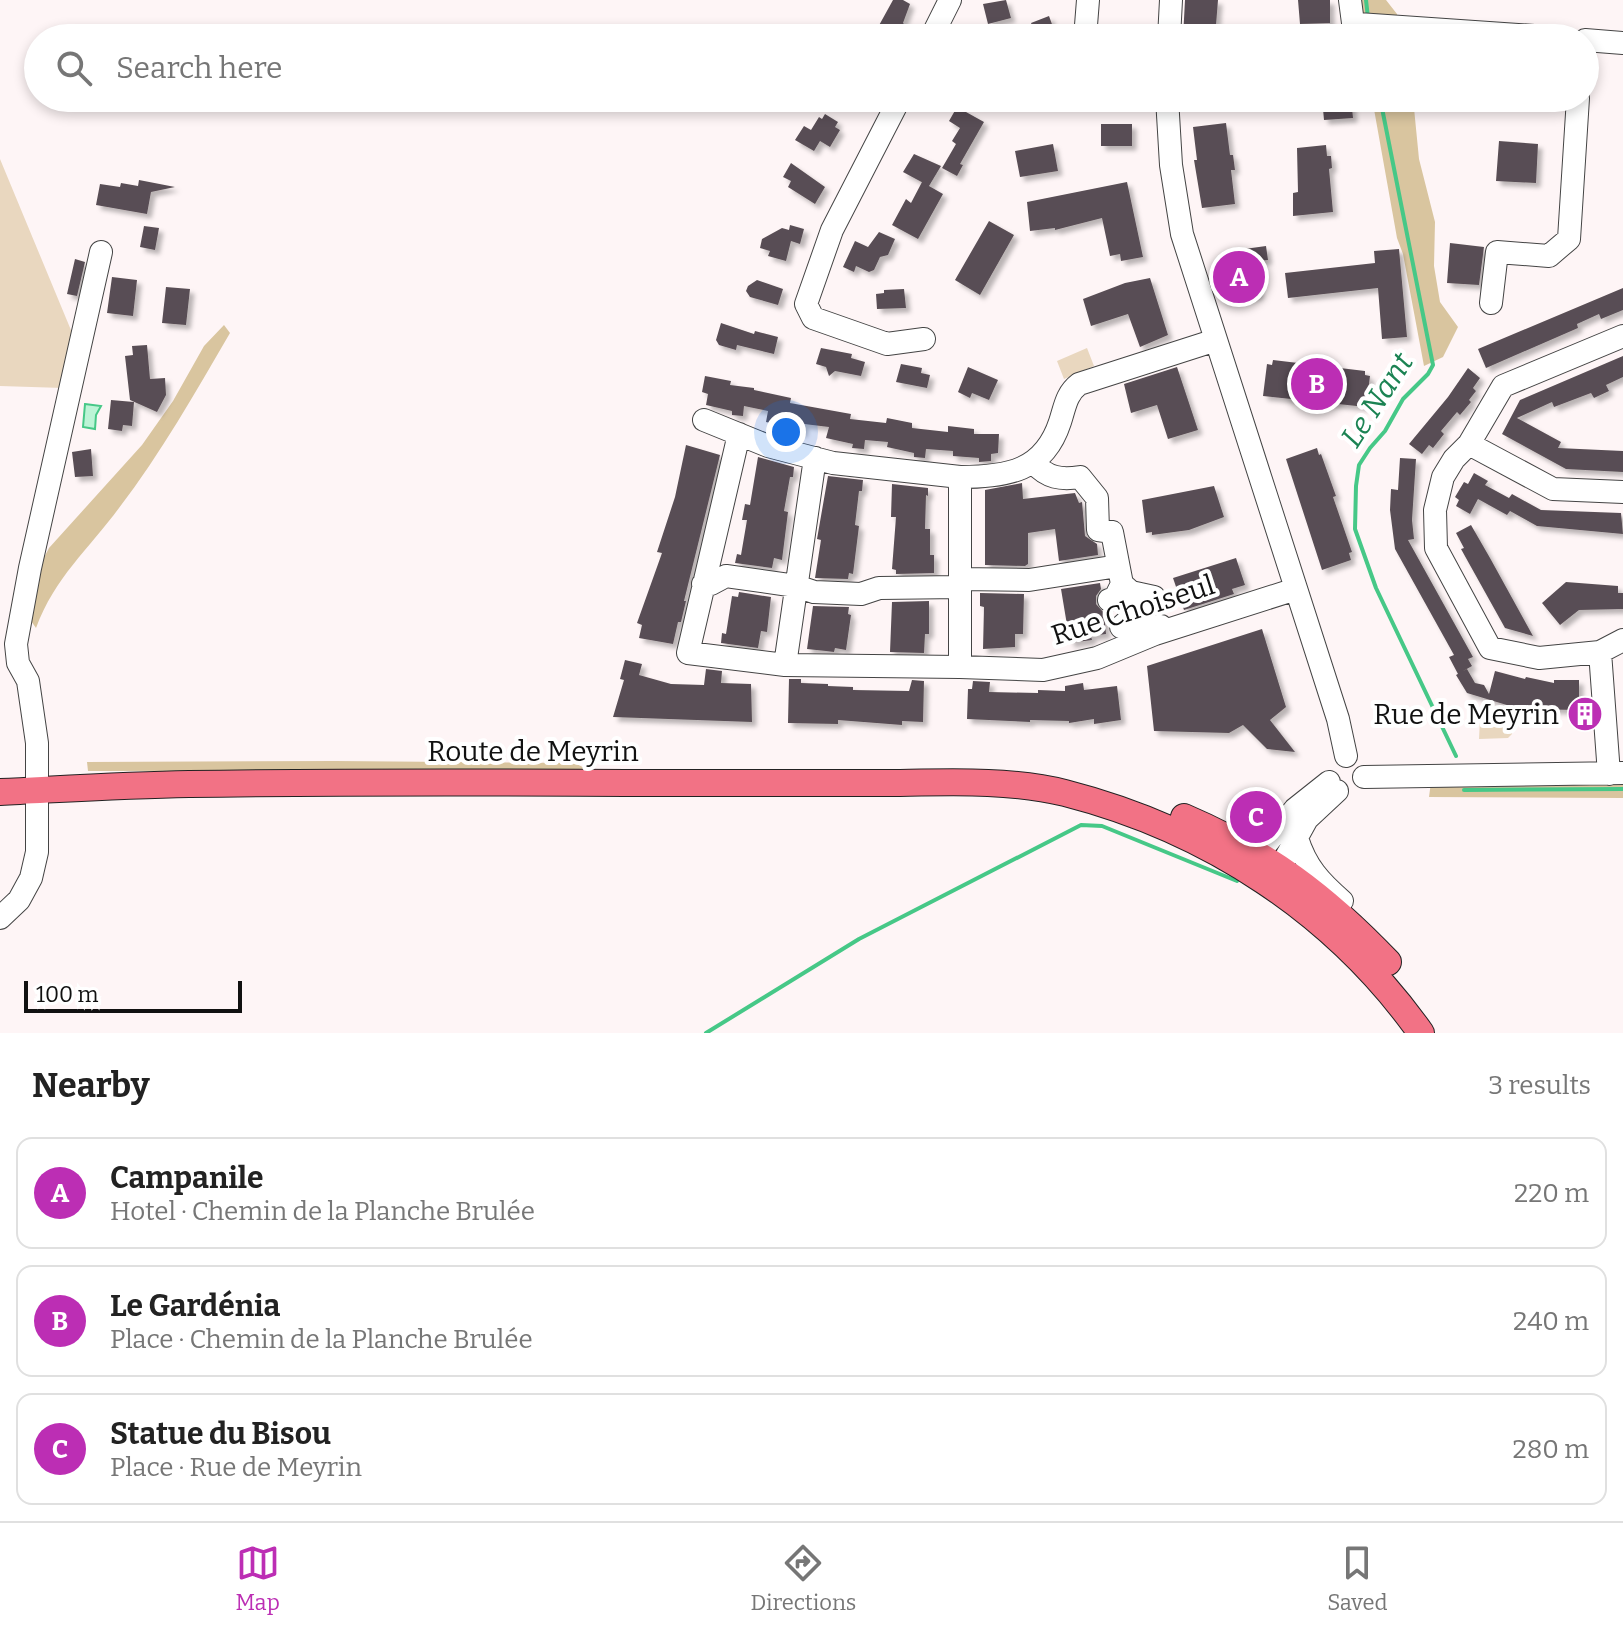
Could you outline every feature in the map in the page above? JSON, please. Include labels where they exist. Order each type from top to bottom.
[{"type":"main road","name":"Route de Meyrin","points":[[0,792],[186,784],[935,782],[1024,787],[1065,793],[1095,789],[1158,806],[1266,866],[1347,919],[1388,962],[1441,1033]]},
{"type":"main road","name":"Route de Meyrin","points":[[1266,866],[1302,907],[1349,948],[1384,985],[1421,1033]]},
{"type":"street","points":[[938,24],[950,0]]},
{"type":"street","points":[[1086,24],[1088,0]]},
{"type":"street","points":[[1170,24],[1171,0]]},
{"type":"street","points":[[1350,0],[1353,23],[1358,24]]},
{"type":"street","points":[[1599,41],[1623,43]]},
{"type":"street","points":[[893,112],[832,230],[806,304],[813,318],[887,344],[924,339]]},
{"type":"street","points":[[1168,112],[1171,165],[1182,234],[1338,719],[1346,756]]},
{"type":"street","points":[[1491,303],[1497,252],[1549,256],[1569,239],[1577,112]]},
{"type":"street","points":[[0,918],[19,900],[31,878],[37,852],[37,743],[28,681],[18,663],[16,644],[30,568],[101,252]]},
{"type":"street","points":[[1623,336],[1503,386],[1469,444],[1454,459],[1438,494],[1434,526],[1436,548],[1490,648],[1539,658],[1600,652],[1623,640]]},
{"type":"street","points":[[1038,468],[1053,441],[1066,400],[1071,390],[1079,384],[1216,340]]},
{"type":"street","points":[[704,420],[768,446],[833,463],[960,477],[1038,468],[1069,471],[1088,490],[1112,532],[1117,586]]},
{"type":"street","points":[[739,434],[703,584],[711,584],[726,576],[796,586],[814,592],[861,594],[879,588],[1029,580],[1117,586],[1154,597],[1121,627],[1161,624],[1164,631]]},
{"type":"street","points":[[1469,444],[1553,489],[1623,492]]},
{"type":"street","points":[[785,665],[815,458]]},
{"type":"street","points":[[960,477],[960,667]]},
{"type":"street","name":"Rue Choiseul","points":[[703,584],[688,653],[759,664],[1043,670],[1097,658],[1164,631],[1296,589]]},
{"type":"street","points":[[1364,777],[1616,774],[1600,652]]},
{"type":"street","points":[[1266,866],[1295,809],[1333,786],[1354,791],[1364,777],[1358,760],[1340,757],[1330,765],[1328,770],[1333,786]]},
{"type":"street","points":[[1266,866],[1297,838],[1307,819],[1333,786]]},
{"type":"street","points":[[1297,838],[1304,860],[1316,878],[1380,943],[1388,962]]},
{"type":"shaded area","points":[[1356,0],[1386,0],[1397,14],[1398,24],[1360,24]]},
{"type":"shaded area","points":[[1374,112],[1414,112],[1419,159],[1435,222],[1434,266],[1440,302],[1458,327],[1443,357],[1424,366],[1403,254],[1397,238]]},
{"type":"shaded area","points":[[0,159],[73,335],[63,388],[0,386]]},
{"type":"shaded area","points":[[224,325],[230,333],[177,422],[134,487],[62,579],[36,628],[29,618],[37,571],[49,548],[142,445],[173,401],[204,346]]},
{"type":"shaded area","points":[[1087,348],[1094,366],[1064,379],[1057,361]]},
{"type":"shaded area","points":[[85,404],[101,406],[96,415],[95,429],[83,427]]},
{"type":"shaded area","points":[[1480,719],[1512,719],[1512,734],[1508,738],[1479,739]]},
{"type":"shaded area","points":[[87,762],[575,763],[588,770],[88,771]]},
{"type":"shaded area","points":[[1623,779],[1623,798],[1429,797],[1431,782]]},
{"type":"building","points":[[893,0],[910,4],[904,24],[880,24]]},
{"type":"building","points":[[1006,0],[1011,18],[988,24],[983,4]]},
{"type":"building","points":[[1185,0],[1218,0],[1216,24],[1184,24]]},
{"type":"building","points":[[1298,0],[1330,0],[1330,23],[1300,24]]},
{"type":"building","points":[[1049,16],[1052,24],[1031,24]]},
{"type":"building","points":[[954,112],[966,112],[984,122],[960,164],[963,165],[957,176],[942,168],[956,144],[952,141],[960,128],[949,121]]},
{"type":"building","points":[[1323,112],[1352,112],[1353,118],[1324,120]]},
{"type":"building","points":[[825,114],[838,122],[835,127],[840,130],[830,147],[820,141],[814,151],[795,140],[804,126],[811,130],[819,117],[822,119]]},
{"type":"building","points":[[1226,123],[1235,170],[1231,170],[1235,204],[1202,208],[1194,160],[1197,160],[1193,127]]},
{"type":"building","points":[[1101,124],[1132,124],[1132,146],[1101,146]]},
{"type":"building","points":[[1499,141],[1538,144],[1536,183],[1496,181]]},
{"type":"building","points":[[1053,144],[1058,171],[1020,177],[1015,151]]},
{"type":"building","points":[[1326,145],[1327,156],[1331,156],[1332,168],[1329,169],[1333,212],[1293,216],[1293,193],[1298,192],[1297,148]]},
{"type":"building","points":[[914,154],[941,166],[929,186],[903,172]]},
{"type":"building","points":[[791,163],[825,187],[815,204],[788,187],[791,181],[783,177]]},
{"type":"building","points":[[139,180],[175,187],[151,192],[147,214],[96,205],[100,184],[138,186]]},
{"type":"building","points":[[922,182],[943,194],[918,239],[892,225],[906,199],[911,203]]},
{"type":"building","points":[[1127,182],[1143,257],[1121,261],[1120,254],[1110,256],[1102,218],[1055,230],[1030,231],[1027,202]]},
{"type":"building","points":[[989,221],[1014,235],[980,295],[955,280]]},
{"type":"building","points":[[790,225],[804,229],[800,244],[791,241],[786,261],[768,256],[770,251],[760,248],[762,239],[782,228],[789,230]]},
{"type":"building","points":[[144,226],[159,228],[155,250],[140,247]]},
{"type":"building","points":[[879,232],[895,239],[888,255],[880,257],[874,270],[869,272],[856,266],[854,272],[843,267],[855,241],[868,247]]},
{"type":"building","points":[[1450,243],[1484,247],[1479,285],[1447,283]]},
{"type":"building","points":[[1266,246],[1268,260],[1257,261],[1259,295],[1223,300],[1220,262],[1224,262],[1223,252]]},
{"type":"building","points":[[1399,249],[1407,337],[1382,339],[1378,288],[1288,298],[1285,273],[1375,263],[1374,251]]},
{"type":"building","points":[[75,259],[85,262],[77,296],[67,294]]},
{"type":"building","points":[[112,277],[137,280],[133,316],[107,313]]},
{"type":"building","points":[[1150,278],[1168,335],[1140,347],[1128,314],[1091,326],[1083,299],[1125,283]]},
{"type":"building","points":[[757,280],[783,289],[778,305],[750,297],[746,291],[748,286]]},
{"type":"building","points":[[166,287],[190,289],[186,325],[162,323]]},
{"type":"building","points":[[1623,288],[1623,310],[1601,319],[1599,314],[1577,324],[1578,328],[1486,368],[1478,349]]},
{"type":"building","points":[[904,289],[906,308],[877,309],[876,294],[884,293],[884,290]]},
{"type":"building","points":[[721,323],[754,334],[755,331],[778,337],[774,354],[737,345],[736,350],[719,345],[716,340]]},
{"type":"building","points":[[147,345],[150,379],[165,378],[166,395],[157,412],[130,400],[125,356],[133,355],[132,346]]},
{"type":"building","points":[[821,348],[852,354],[851,358],[865,362],[861,376],[835,371],[829,376],[826,367],[816,364]]},
{"type":"building","points":[[1623,356],[1623,377],[1606,385],[1609,391],[1594,398],[1591,393],[1554,407],[1552,402],[1517,418],[1561,442],[1558,448],[1623,451],[1623,472],[1566,469],[1502,434],[1520,400]]},
{"type":"building","points":[[1273,360],[1365,371],[1365,375],[1370,376],[1366,407],[1263,396],[1267,364],[1272,365]]},
{"type":"building","points":[[901,364],[922,368],[921,373],[930,375],[927,388],[896,382]]},
{"type":"building","points":[[968,367],[998,380],[989,400],[972,393],[970,398],[958,392]]},
{"type":"building","points":[[1177,367],[1198,430],[1168,439],[1157,405],[1131,413],[1124,384]]},
{"type":"building","points":[[1468,368],[1480,378],[1473,388],[1476,391],[1469,400],[1471,402],[1460,415],[1457,412],[1441,431],[1444,434],[1433,448],[1429,445],[1422,454],[1409,444]]},
{"type":"building","points":[[705,376],[731,381],[730,385],[791,398],[790,403],[851,414],[850,419],[886,423],[887,418],[912,423],[912,428],[948,432],[948,426],[974,429],[974,434],[999,434],[998,453],[991,454],[991,461],[979,462],[979,458],[953,456],[953,451],[926,449],[925,458],[914,457],[914,453],[887,447],[888,442],[865,440],[864,449],[852,448],[853,444],[826,438],[829,427],[804,424],[803,433],[792,432],[792,428],[766,422],[768,411],[744,406],[743,416],[732,415],[732,411],[706,405],[708,394],[702,392]]},
{"type":"building","points":[[111,400],[134,402],[132,426],[123,425],[122,431],[108,429]]},
{"type":"building","points":[[686,445],[720,455],[681,622],[678,622],[673,644],[639,638],[642,625],[637,623],[662,553],[657,552],[675,497]]},
{"type":"building","points":[[1317,448],[1336,496],[1333,497],[1352,552],[1349,553],[1351,560],[1322,570],[1286,459]]},
{"type":"building","points":[[91,449],[93,476],[75,477],[72,452]]},
{"type":"building","points":[[758,457],[794,467],[784,511],[788,512],[782,560],[774,558],[772,568],[735,563],[737,554],[741,555],[747,520],[742,520],[745,504],[750,505]]},
{"type":"building","points":[[1400,458],[1416,459],[1412,520],[1414,539],[1408,540],[1473,657],[1468,659],[1472,666],[1458,674],[1449,657],[1454,655],[1395,549],[1391,489],[1398,490]]},
{"type":"building","points":[[1474,473],[1488,481],[1485,485],[1509,498],[1512,494],[1541,510],[1621,513],[1623,534],[1537,526],[1510,511],[1507,515],[1478,499],[1470,514],[1456,506],[1459,500],[1455,497]]},
{"type":"building","points":[[828,476],[863,480],[855,525],[859,526],[853,574],[849,573],[848,579],[815,578],[821,540],[817,539]]},
{"type":"building","points":[[1022,483],[1023,499],[1075,493],[1079,503],[1082,502],[1085,536],[1097,544],[1098,555],[1059,561],[1055,529],[1028,533],[1028,564],[1025,566],[985,565],[985,490]]},
{"type":"building","points":[[892,484],[928,488],[925,529],[930,529],[934,573],[896,574],[896,570],[892,569],[896,517],[891,517]]},
{"type":"building","points":[[1214,486],[1224,517],[1189,530],[1152,535],[1152,532],[1146,533],[1142,500]]},
{"type":"building","points":[[1471,525],[1533,636],[1505,628],[1461,549],[1464,548],[1456,533]]},
{"type":"building","points":[[1236,558],[1245,585],[1232,589],[1234,594],[1184,610],[1173,578]]},
{"type":"building","points":[[1566,582],[1618,586],[1618,593],[1623,593],[1623,609],[1579,610],[1560,625],[1542,603]]},
{"type":"building","points":[[1100,583],[1096,604],[1104,613],[1106,634],[1091,636],[1092,640],[1070,643],[1061,589]]},
{"type":"building","points":[[739,592],[771,597],[767,632],[761,631],[758,648],[721,643],[722,633],[726,634],[732,596],[738,597]]},
{"type":"building","points":[[980,593],[1024,594],[1023,634],[1015,634],[1015,647],[983,649],[984,607],[980,606]]},
{"type":"building","points":[[929,601],[929,634],[925,634],[924,653],[890,652],[892,602]]},
{"type":"building","points":[[813,606],[849,607],[848,614],[851,615],[846,650],[807,649]]},
{"type":"building","points":[[1262,629],[1286,707],[1270,720],[1295,752],[1267,749],[1243,725],[1229,733],[1154,731],[1147,666]]},
{"type":"building","points":[[625,660],[642,664],[639,675],[671,684],[704,685],[706,669],[722,671],[721,683],[751,684],[752,722],[613,717],[624,680],[620,679]]},
{"type":"building","points":[[1467,669],[1475,683],[1484,685],[1489,694],[1495,671],[1554,683],[1554,680],[1579,680],[1579,710],[1520,709],[1467,693],[1456,675]]},
{"type":"building","points":[[789,679],[801,679],[801,683],[853,687],[853,690],[909,691],[912,680],[924,681],[923,722],[902,721],[902,725],[838,720],[838,724],[788,723]]},
{"type":"building","points":[[973,681],[990,682],[989,692],[1065,691],[1065,686],[1083,683],[1084,690],[1117,686],[1121,720],[1094,724],[1094,719],[1069,723],[967,719],[968,689],[972,689]]},
{"type":"waterway","name":"Le Nant","points":[[1366,0],[1368,18]]},
{"type":"waterway","name":"Le Nant","points":[[1383,112],[1433,365],[1403,399],[1385,431],[1359,465],[1355,529],[1376,588],[1456,756]]},
{"type":"waterway","name":"Le Nant","points":[[1464,790],[1623,789]]},
{"type":"waterway","points":[[706,1033],[859,939],[1081,825],[1102,826],[1237,881]]},
{"type":"place","name":"Campanile","points":[[1239,277]]},
{"type":"place","name":"Le Gardénia","points":[[1317,384]]},
{"type":"place","name":"Rue de Meyrin","points":[[1585,714]]},
{"type":"place","name":"Statue du Bisou","points":[[1256,817]]}]
